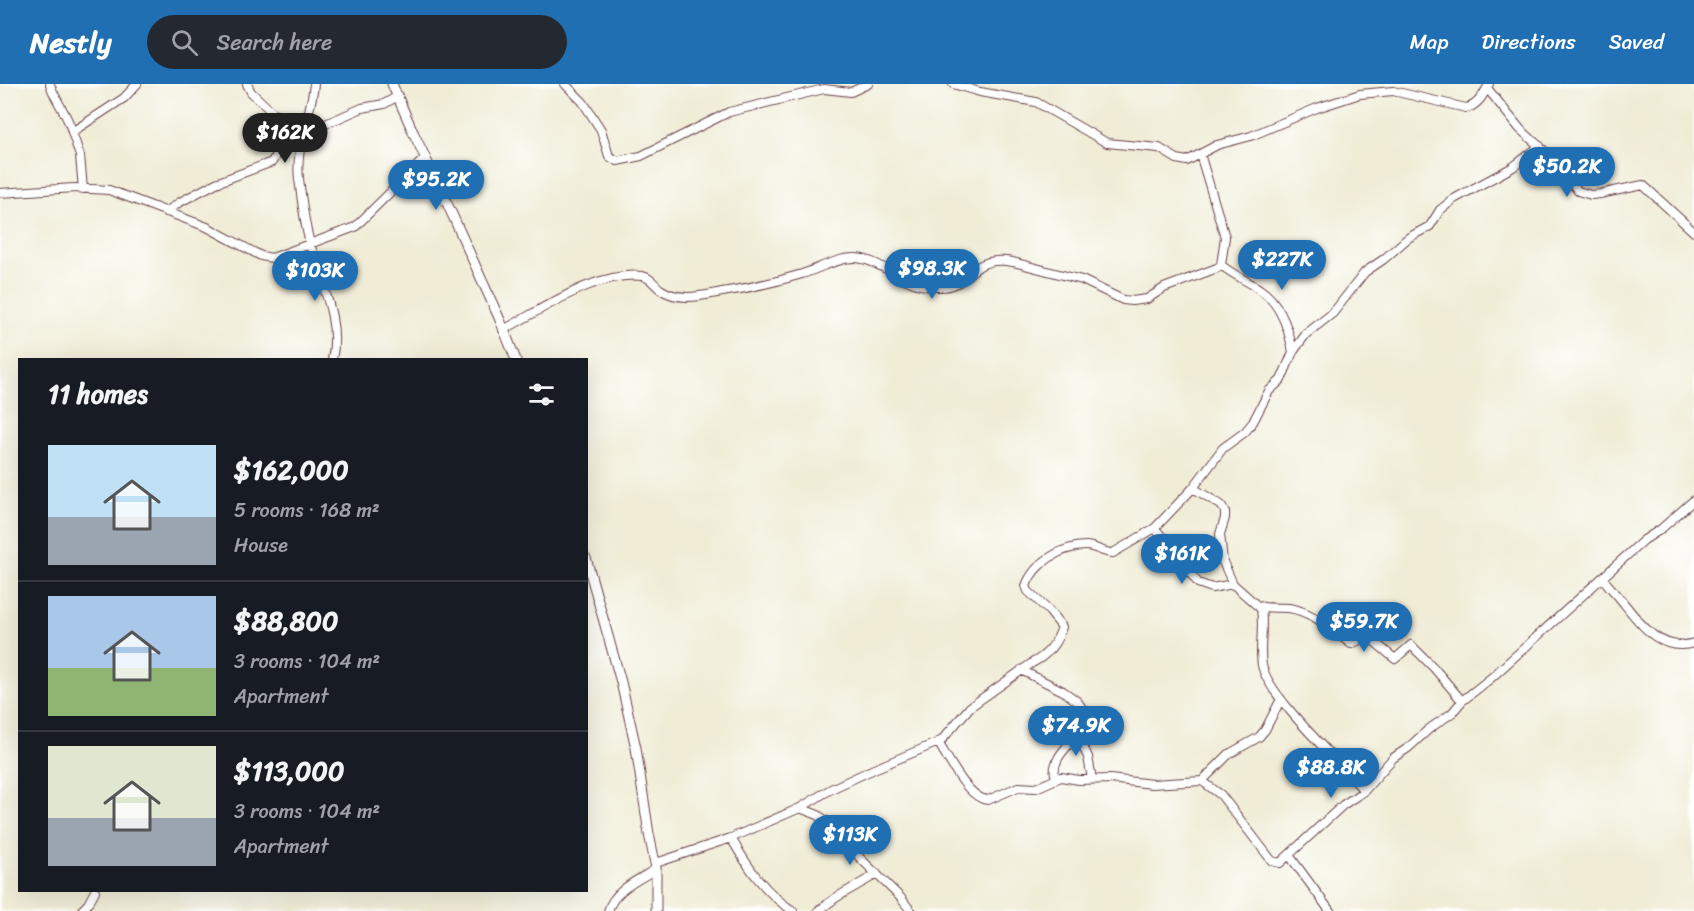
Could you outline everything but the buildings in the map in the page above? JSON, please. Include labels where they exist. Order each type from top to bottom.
[{"type":"street","points":[[50,84],[53,94],[66,114],[80,156],[83,189]]},
{"type":"street","points":[[72,132],[124,98],[137,84]]},
{"type":"street","points":[[247,84],[251,92],[275,115],[282,143]]},
{"type":"street","points":[[314,84],[302,133],[298,171],[310,243],[333,320],[332,358]]},
{"type":"street","points":[[565,84],[577,94],[589,111],[601,130],[609,156],[617,161],[641,156],[729,112],[824,89],[850,93],[868,84]]},
{"type":"street","points":[[953,84],[989,94],[1036,102],[1107,143],[1160,148],[1183,161],[1190,160],[1217,145],[1251,136],[1317,108],[1360,94],[1393,92],[1466,108],[1479,101],[1488,86],[1520,129],[1557,162],[1578,191],[1591,195],[1643,185],[1694,232]]},
{"type":"street","points":[[166,212],[197,192],[272,162],[282,143],[302,133],[362,108],[384,104],[396,88]]},
{"type":"street","points":[[396,88],[515,358]]},
{"type":"street","points":[[608,911],[618,894],[656,866],[731,838],[800,808],[855,777],[938,742],[949,733],[970,707],[1046,654],[1062,627],[1058,620],[1028,591],[1026,586],[1028,579],[1037,569],[1047,559],[1073,548],[1090,547],[1113,553],[1155,528],[1192,488],[1223,448],[1245,432],[1253,422],[1269,391],[1281,380],[1293,352],[1305,334],[1341,304],[1365,272],[1408,238],[1430,226],[1440,210],[1513,167],[1540,146]]},
{"type":"street","points":[[503,330],[546,305],[591,284],[624,277],[646,277],[661,290],[674,296],[695,297],[783,279],[842,260],[857,258],[914,285],[941,288],[964,280],[984,263],[1003,261],[1082,280],[1123,300],[1147,299],[1167,286],[1221,265],[1225,237],[1200,154]]},
{"type":"street","points":[[0,193],[109,190],[207,227],[267,258],[272,258],[355,227],[425,158]]},
{"type":"street","points":[[314,254],[319,241]]},
{"type":"street","points":[[1221,265],[1274,300],[1290,338],[1293,352]]},
{"type":"street","points":[[1192,488],[1221,505],[1225,511],[1220,534],[1223,562],[1233,584],[1260,606],[1262,665],[1270,682],[1281,699],[1364,791]]},
{"type":"street","points":[[938,742],[972,794],[983,800],[1018,787],[1040,787],[1056,778],[1066,777],[1079,780],[1152,784],[1202,781],[1221,795],[1272,861],[1280,863],[1343,805],[1364,791],[1393,758],[1452,713],[1462,701],[1644,540],[1661,529],[1694,500]]},
{"type":"street","points":[[1155,528],[1198,583],[1212,588],[1233,584]]},
{"type":"street","points":[[588,565],[621,682],[636,748],[656,866],[656,911]]},
{"type":"street","points":[[1603,578],[1644,629],[1674,645],[1686,646],[1694,643]]},
{"type":"street","points":[[1260,606],[1289,608],[1300,612],[1330,625],[1351,644],[1364,638],[1370,639],[1395,659],[1400,657],[1410,645],[1434,668],[1462,701]]},
{"type":"street","points":[[1021,670],[1077,701],[1083,713],[1079,733],[1088,757],[1092,779]]},
{"type":"street","points":[[1202,781],[1229,754],[1260,736],[1281,699]]},
{"type":"street","points":[[1056,778],[1053,770],[1055,763],[1079,733]]},
{"type":"street","points":[[800,808],[818,815],[833,826],[911,911]]},
{"type":"street","points":[[731,838],[753,874],[793,911]]},
{"type":"street","points":[[1289,855],[1330,911]]},
{"type":"street","points":[[818,911],[877,874]]},
{"type":"street","points":[[81,911],[94,892]]}]
